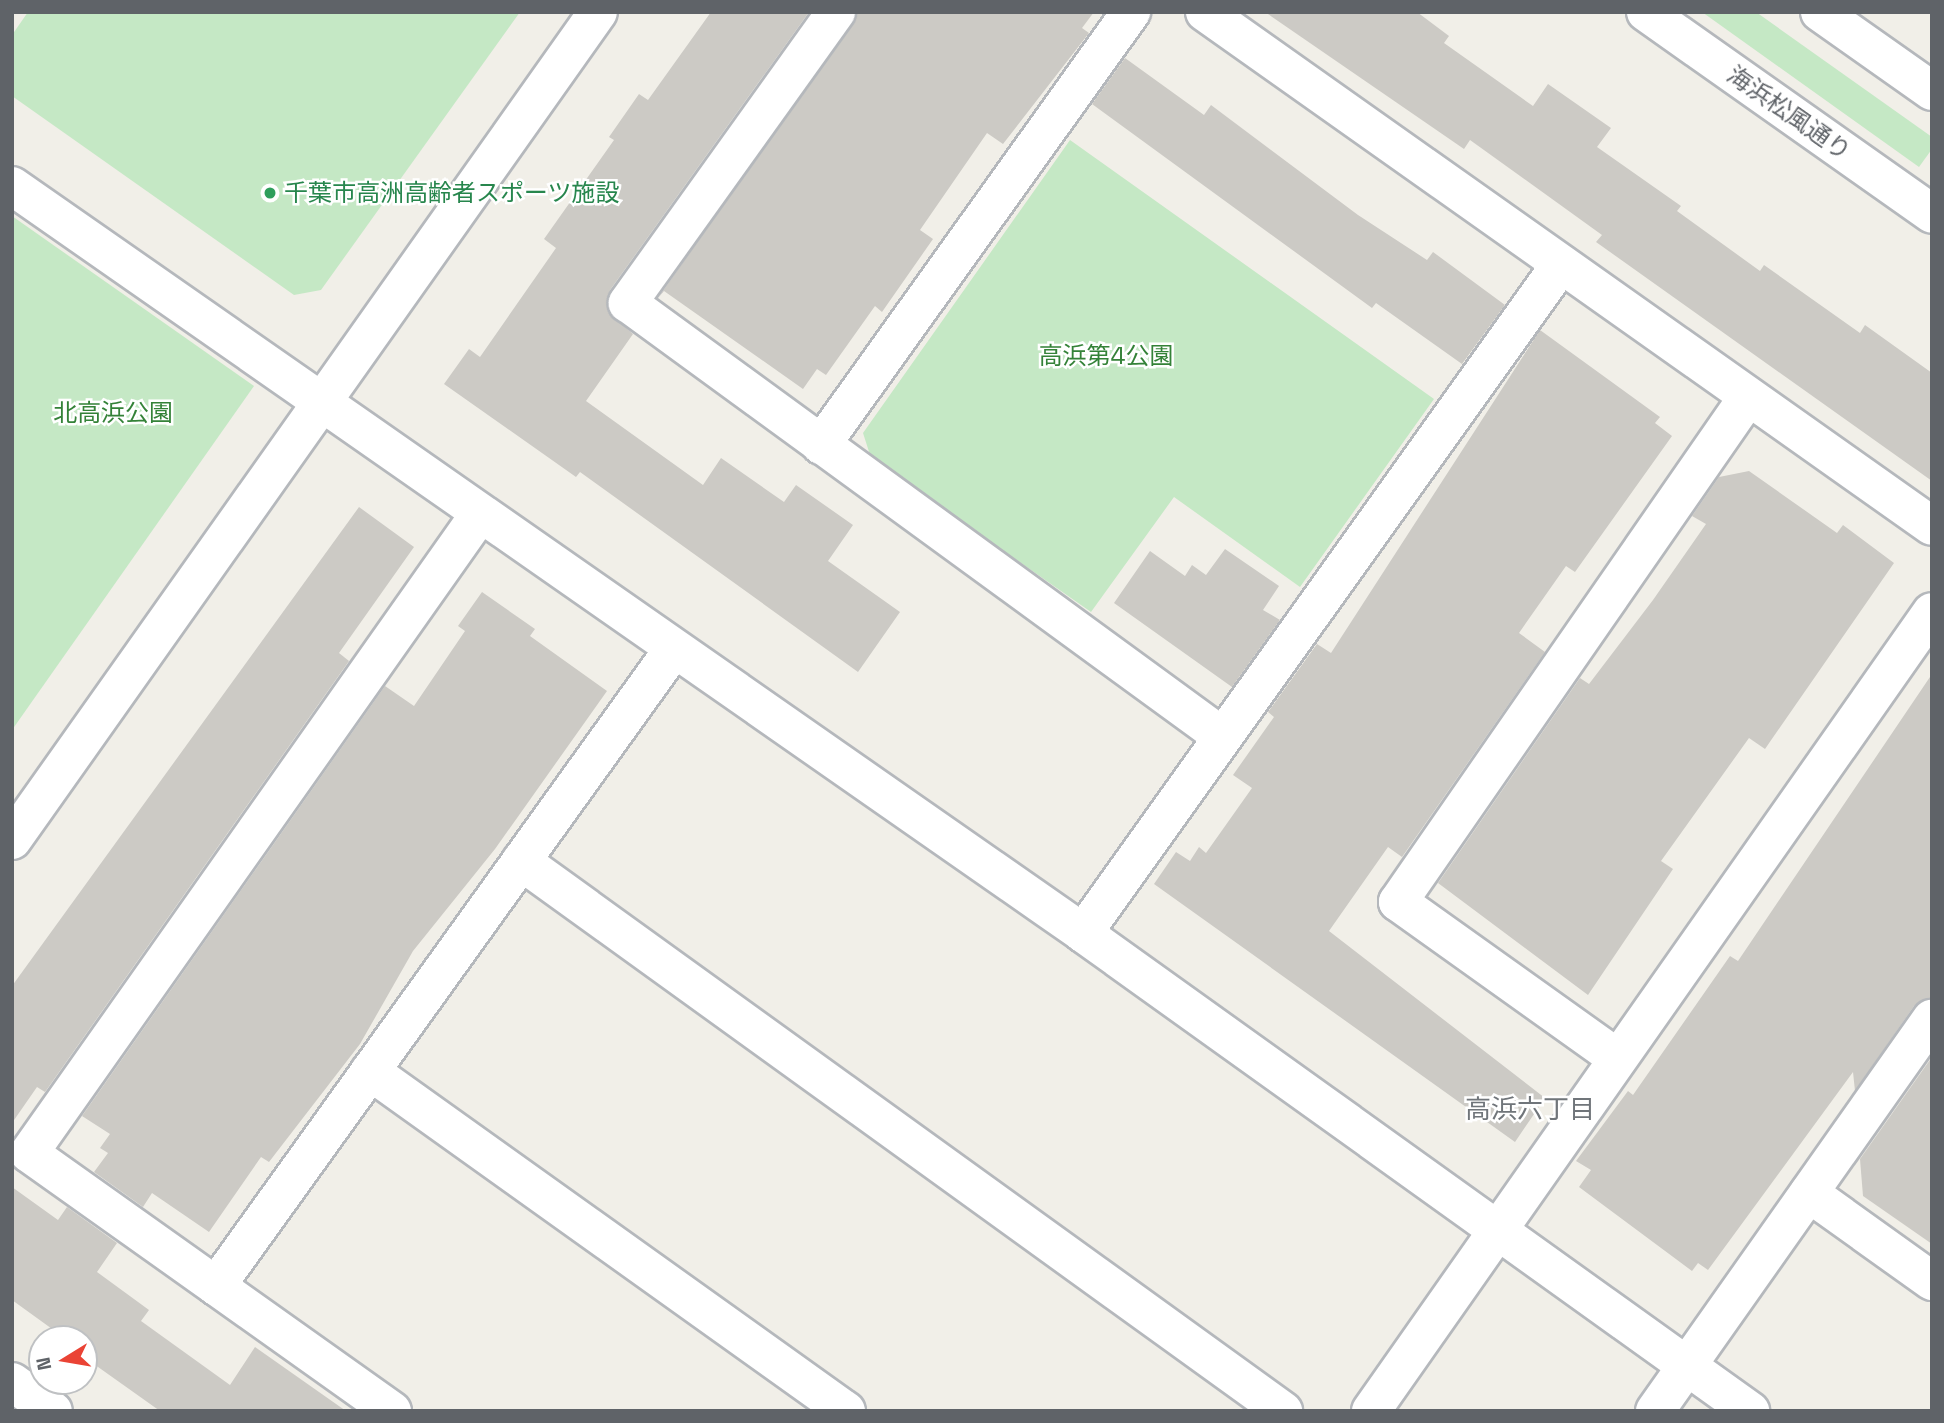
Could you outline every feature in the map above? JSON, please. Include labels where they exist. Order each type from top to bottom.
[{"type":"street","points":[[12,840],[598,12]]},
{"type":"street","points":[[836,12],[628,303],[1223,737]]},
{"type":"street","points":[[821,445],[1131,12]]},
{"type":"street","points":[[1205,12],[1932,526]]},
{"type":"street","name":"海浜松風通り","points":[[1646,12],[1932,214]]},
{"type":"street","points":[[1820,12],[1932,91]]},
{"type":"street","points":[[12,186],[325,400],[479,515],[1083,933],[1499,1227],[1750,1411]]},
{"type":"street","points":[[1083,933],[1561,264]]},
{"type":"street","points":[[1617,1058],[1398,902],[1748,397]]},
{"type":"street","points":[[392,1411],[29,1153],[479,515]]},
{"type":"street","points":[[1371,1411],[1932,612]]},
{"type":"street","points":[[216,1286],[673,650]]},
{"type":"street","points":[[521,861],[1283,1411]]},
{"type":"street","points":[[1655,1411],[1932,1019]]},
{"type":"street","points":[[370,1071],[846,1411]]},
{"type":"street","points":[[1809,1193],[1932,1281]]},
{"type":"street","points":[[12,1382],[53,1411]]},
{"type":"green space","name":"千葉市高洲高齢者スポーツ施設","points":[[28,12],[520,12],[321,290],[294,295],[12,96],[12,35]]},
{"type":"green space","points":[[1702,12],[1756,12],[1932,137],[1932,149],[1919,167]]},
{"type":"green space","name":"高浜第4公園","points":[[1070,140],[1434,399],[1300,587],[1174,497],[1091,612],[871,458],[863,433]]},
{"type":"green space","name":"北高浜公園","points":[[12,216],[254,386],[12,730]]},
{"type":"building","points":[[711,12],[809,12],[610,290],[608,312],[633,334],[586,401],[703,485],[721,458],[784,502],[796,485],[853,525],[828,561],[900,612],[858,672],[580,472],[576,477],[444,384],[469,349],[480,357],[556,248],[544,239],[614,140],[609,137],[639,94],[648,100]]},
{"type":"building","points":[[858,12],[1094,12],[1082,28],[1089,33],[1003,144],[987,133],[920,230],[933,239],[882,312],[875,306],[826,375],[817,369],[803,389],[664,291],[658,298]]},
{"type":"building","points":[[1265,12],[1417,12],[1449,36],[1444,43],[1533,106],[1548,84],[1611,128],[1597,147],[1681,206],[1677,211],[1760,271],[1764,265],[1860,333],[1865,325],[1932,373],[1932,481],[1596,242],[1602,235],[1470,140],[1464,149]]},
{"type":"building","points":[[1125,58],[1204,115],[1211,105],[1358,215],[1427,260],[1433,252],[1505,305],[1462,364],[1376,303],[1372,308],[1092,104]]},
{"type":"building","points":[[1540,330],[1660,417],[1655,423],[1672,436],[1575,572],[1566,566],[1519,633],[1545,652],[1402,857],[1388,847],[1329,931],[1545,1098],[1515,1142],[1154,884],[1176,852],[1190,861],[1199,847],[1206,853],[1252,788],[1233,775],[1274,717],[1268,712],[1317,644],[1331,653]]},
{"type":"building","points":[[1749,471],[1837,533],[1843,525],[1894,563],[1765,749],[1749,738],[1661,861],[1673,869],[1588,995],[1438,883],[1580,678],[1589,684],[1706,524],[1692,516],[1719,477]]},
{"type":"building","points":[[359,507],[414,547],[339,653],[349,661],[45,1092],[37,1087],[12,1123],[12,986]]},
{"type":"building","points":[[1225,549],[1279,586],[1263,610],[1280,620],[1232,687],[1114,603],[1150,551],[1185,576],[1192,565],[1206,575]]},
{"type":"building","points":[[482,592],[535,629],[530,636],[607,691],[495,849],[413,951],[360,1044],[269,1162],[261,1157],[209,1232],[152,1193],[143,1207],[94,1172],[108,1153],[100,1148],[110,1134],[82,1116],[385,686],[414,706],[465,631],[458,626]]},
{"type":"building","points":[[1932,674],[1932,998],[1914,1006],[1855,1091],[1853,1072],[1708,1270],[1698,1263],[1692,1271],[1579,1187],[1591,1170],[1576,1161],[1628,1091],[1633,1095],[1730,956],[1738,961]]},
{"type":"building","points":[[1932,1057],[1932,1244],[1863,1196],[1860,1159]]},
{"type":"building","points":[[12,1187],[58,1220],[67,1207],[117,1243],[97,1272],[149,1310],[141,1321],[230,1385],[255,1347],[346,1411],[160,1411],[98,1367],[98,1325],[47,1325],[12,1300]]},
{"type":"place","name":"千葉市高洲高齢者スポーツ施設","points":[[270,193]]},
{"type":"district","name":"高浜六丁目","points":[[1530,1110]]}]
